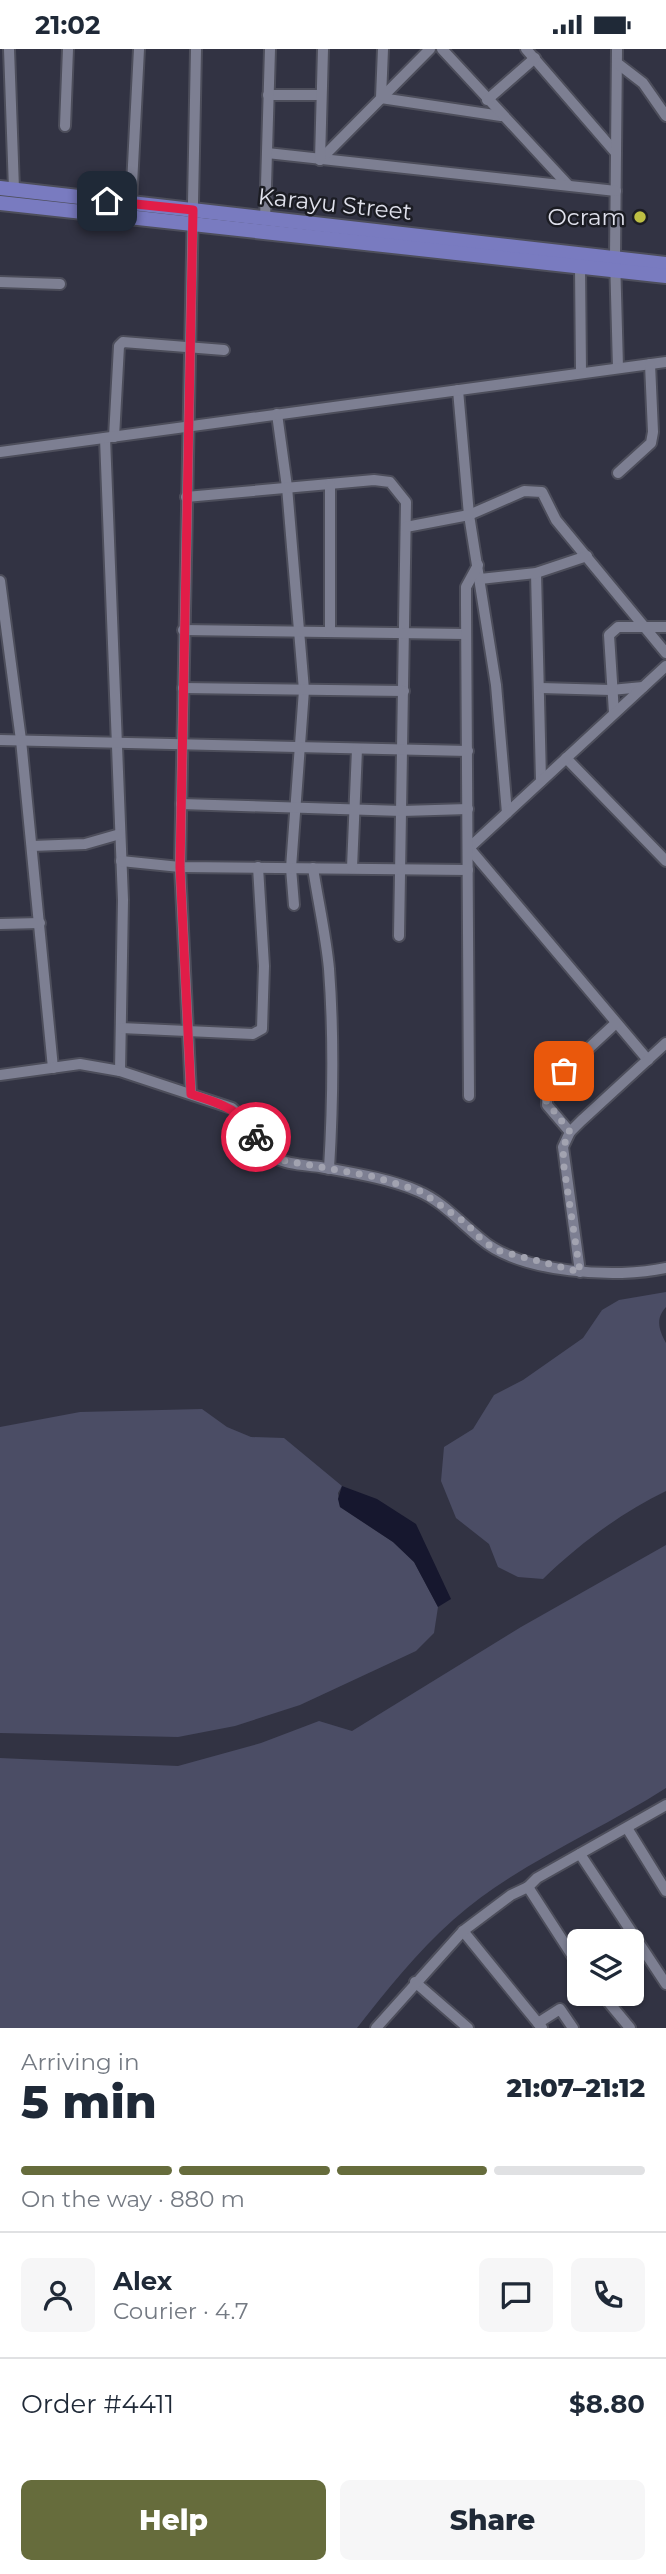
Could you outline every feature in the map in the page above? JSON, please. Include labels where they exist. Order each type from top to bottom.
[{"type":"main road","name":"Karayu Street","points":[[7,188],[131,204],[193,216],[580,266],[666,264]]},
{"type":"main road","name":"Karayu Street","points":[[0,203],[265,220],[615,264],[666,276]]},
{"type":"street","points":[[7,188],[15,160],[11,130],[9,49]]},
{"type":"street","points":[[65,126],[68,49]]},
{"type":"street","points":[[131,204],[139,49]]},
{"type":"street","points":[[191,1094],[180,867],[188,348],[196,49]]},
{"type":"street","points":[[265,220],[270,49]]},
{"type":"street","points":[[320,159],[323,49]]},
{"type":"street","points":[[381,98],[383,49]]},
{"type":"street","points":[[320,159],[430,49]]},
{"type":"street","points":[[442,49],[501,116],[568,185]]},
{"type":"street","points":[[526,49],[616,153]]},
{"type":"street","points":[[617,49],[615,264],[618,368]]},
{"type":"street","points":[[487,100],[535,58]]},
{"type":"street","points":[[617,63],[643,83],[666,116]]},
{"type":"street","points":[[268,96],[321,95]]},
{"type":"street","points":[[381,98],[501,116]]},
{"type":"street","points":[[267,153],[616,191]]},
{"type":"street","points":[[580,266],[581,373]]},
{"type":"street","points":[[0,282],[60,284]]},
{"type":"street","points":[[120,1071],[121,861],[110,437],[119,346],[127,341],[224,350]]},
{"type":"street","points":[[0,452],[666,362]]},
{"type":"street","points":[[618,473],[651,443],[653,432],[650,364]]},
{"type":"street","points":[[458,390],[468,515],[496,685],[507,813]]},
{"type":"street","points":[[277,414],[287,487],[304,690],[292,868],[294,905]]},
{"type":"street","points":[[186,497],[287,487],[390,482],[406,502],[400,936]]},
{"type":"street","points":[[330,484],[330,632]]},
{"type":"street","points":[[406,527],[468,515],[524,491],[542,492],[549,510],[666,653]]},
{"type":"street","points":[[480,579],[536,572],[586,556]]},
{"type":"street","points":[[469,1095],[466,633],[467,587],[478,565]]},
{"type":"street","points":[[536,572],[541,688],[541,781]]},
{"type":"street","points":[[0,581],[21,740],[53,1068]]},
{"type":"street","points":[[614,713],[609,635],[618,627],[666,627]]},
{"type":"street","points":[[183,630],[466,633]]},
{"type":"street","points":[[469,848],[666,666]]},
{"type":"street","points":[[541,688],[611,690],[643,687]]},
{"type":"street","points":[[183,688],[404,691]]},
{"type":"street","points":[[0,740],[468,751]]},
{"type":"street","points":[[352,869],[356,749]]},
{"type":"street","points":[[566,758],[666,862]]},
{"type":"street","points":[[181,804],[402,811],[468,809]]},
{"type":"street","points":[[32,845],[85,844],[120,834]]},
{"type":"street","points":[[469,848],[648,1061]]},
{"type":"street","points":[[121,861],[180,867],[468,870]]},
{"type":"street","points":[[121,1028],[253,1034],[261,1029],[264,966],[258,867]]},
{"type":"street","points":[[313,868],[329,966],[334,1081],[329,1168]]},
{"type":"street","points":[[0,924],[40,923]]},
{"type":"street","points":[[570,1132],[547,1105],[547,1087],[616,1024]]},
{"type":"street","points":[[580,1272],[563,1147],[570,1132],[666,1043]]},
{"type":"street","points":[[0,1075],[80,1064],[120,1071],[232,1108],[243,1118],[265,1148],[281,1160],[371,1176],[420,1191],[466,1223],[496,1250],[580,1272],[666,1268]]},
{"type":"street","points":[[376,2028],[463,1931],[537,1878],[666,1805]]},
{"type":"street","points":[[627,1828],[666,1891]]},
{"type":"street","points":[[580,1854],[666,1984]]},
{"type":"street","points":[[528,1887],[567,1947]]},
{"type":"street","points":[[463,1931],[540,2025],[560,2008],[573,2028]]},
{"type":"street","points":[[415,1982],[468,2028]]},
{"type":"street","points":[[612,2006],[630,2028]]},
{"type":"shaded area","points":[[666,1292],[666,1307],[660,1316],[659,1325],[666,1343],[666,1491],[601,1530],[543,1579],[518,1577],[498,1567],[489,1544],[456,1518],[441,1481],[444,1447],[473,1429],[494,1395],[523,1380],[583,1338],[602,1310],[619,1300]]},
{"type":"shaded area","points":[[202,1409],[227,1427],[251,1437],[284,1438],[342,1486],[338,1493],[340,1507],[393,1542],[414,1562],[438,1607],[434,1633],[416,1651],[300,1705],[235,1726],[178,1737],[0,1733],[0,1427],[80,1412]]},
{"type":"shaded area","points":[[342,1486],[377,1499],[416,1524],[451,1599],[438,1607],[414,1562],[393,1542],[340,1507],[338,1499]]},
{"type":"shaded area","points":[[666,1545],[666,1788],[530,1865],[477,1900],[427,1945],[357,2028],[0,2028],[0,1758],[178,1766],[261,1743],[319,1721],[352,1731],[521,1627]]},
{"type":"way so far","points":[[256,1137],[281,1160],[371,1176],[420,1191],[466,1223],[496,1250],[522,1259],[580,1272],[564,1167],[563,1147],[570,1132],[544,1098],[547,1087],[564,1071]]},
{"type":"place","name":"Ocram","points":[[640,217]]},
{"type":"route","points":[[107,201],[193,210],[188,348],[180,867],[191,1094],[232,1108],[256,1137]]}]
